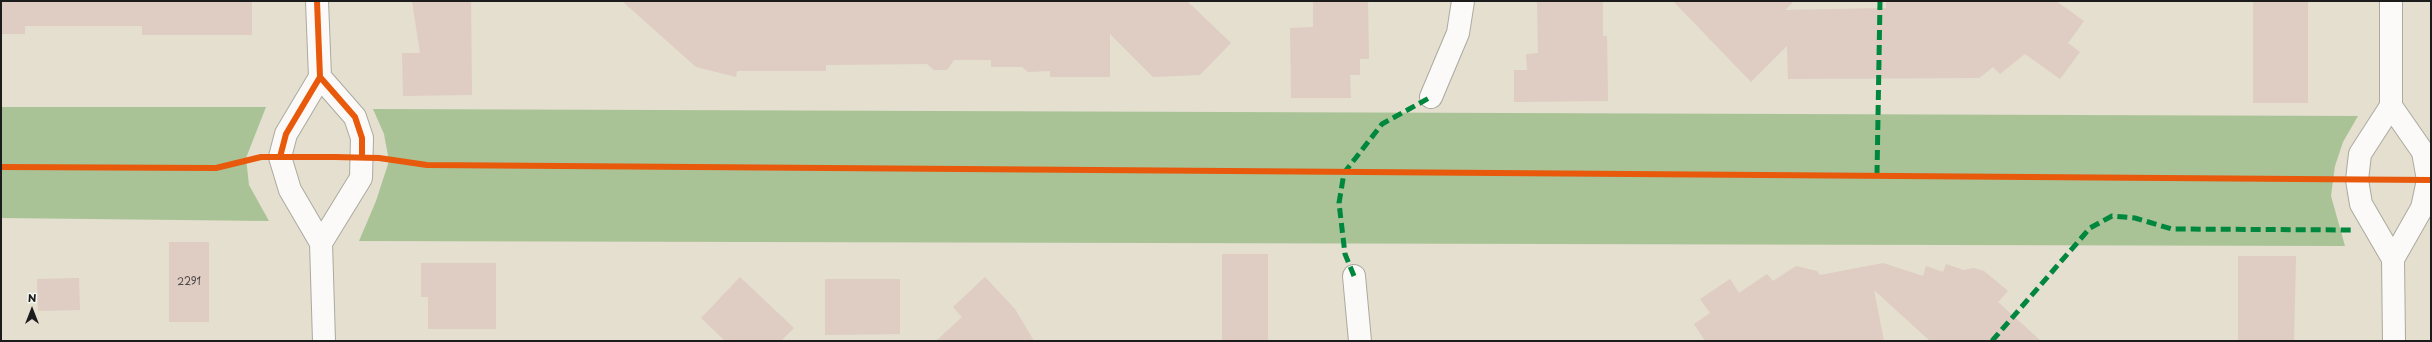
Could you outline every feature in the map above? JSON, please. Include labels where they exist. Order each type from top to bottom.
[{"type":"street","points":[[317,1],[320,76],[286,134],[280,157],[290,190],[321,243],[324,341]]},
{"type":"street","points":[[1431,97],[1458,33],[1463,1]]},
{"type":"street","points":[[2390,1],[2390,106],[2360,154],[2357,180],[2362,204],[2393,259],[2394,341]]},
{"type":"street","points":[[320,76],[354,117],[362,138],[361,178],[321,243]]},
{"type":"street","points":[[2390,106],[2423,152],[2428,180],[2422,208],[2393,259]]},
{"type":"street","points":[[1354,276],[1360,341]]},
{"type":"green space","points":[[1,107],[266,107],[246,158],[249,185],[269,221],[1,218]]},
{"type":"green space","points":[[373,109],[2358,116],[2343,142],[2335,166],[2331,196],[2345,246],[359,241],[376,201],[389,161],[384,134]]},
{"type":"building","points":[[1,1],[252,1],[252,35],[142,35],[142,26],[25,26],[25,34],[1,34]]},
{"type":"building","points":[[412,1],[471,1],[472,95],[403,96],[402,53],[420,53]]},
{"type":"building","points":[[622,1],[1187,1],[1231,43],[1200,75],[1153,77],[1110,34],[1110,77],[1050,77],[1050,71],[1028,72],[1022,67],[991,67],[991,60],[954,60],[947,70],[934,70],[927,64],[826,65],[826,71],[737,71],[736,77],[696,67]]},
{"type":"building","points":[[1313,1],[1368,1],[1369,59],[1360,59],[1360,75],[1350,75],[1351,98],[1291,98],[1290,28],[1313,27]]},
{"type":"building","points":[[1537,1],[1603,1],[1603,36],[1607,36],[1608,101],[1514,102],[1514,70],[1527,70],[1526,54],[1538,53]]},
{"type":"building","points":[[1673,1],[1794,1],[1785,10],[1886,8],[1886,1],[2056,1],[2084,21],[2068,43],[2080,52],[2060,79],[2025,54],[2000,74],[1993,67],[1979,78],[1788,79],[1787,46],[1751,82]]},
{"type":"building","points":[[2253,1],[2308,1],[2308,103],[2253,103]]},
{"type":"building","points":[[169,242],[209,242],[209,322],[169,322]]},
{"type":"building","points":[[1222,254],[1268,254],[1268,341],[1222,341]]},
{"type":"building","points":[[2238,256],[2296,256],[2294,341],[2238,341]]},
{"type":"building","points":[[421,263],[496,263],[496,329],[428,329],[428,297],[421,297]]},
{"type":"building","points":[[1883,263],[1923,276],[1926,266],[1943,272],[1946,264],[1964,270],[1974,268],[1984,271],[2008,291],[1998,302],[2041,341],[1930,341],[1874,290],[1884,341],[1705,341],[1694,324],[1710,313],[1700,299],[1730,279],[1739,293],[1767,274],[1773,281],[1796,266],[1817,271],[1820,275]]},
{"type":"building","points":[[740,277],[794,328],[781,341],[725,341],[701,318]]},
{"type":"building","points":[[985,277],[1015,309],[1034,341],[936,341],[962,317],[953,307]]},
{"type":"building","points":[[79,278],[80,310],[38,311],[37,279]]},
{"type":"building","points":[[825,279],[900,279],[900,334],[825,335]]},
{"type":"marked path","points":[[1877,175],[1880,1]]},
{"type":"marked path","points":[[1354,276],[1345,254],[1339,203],[1344,173],[1382,124],[1431,97]]},
{"type":"marked path","points":[[1992,341],[2090,228],[2112,216],[2135,218],[2172,229],[2351,230]]},
{"type":"cycle path","points":[[280,157],[286,134],[320,77],[317,1]]},
{"type":"cycle path","points":[[320,77],[355,117],[362,138],[362,157]]},
{"type":"cycle path","points":[[1,167],[216,168],[261,157],[335,157],[379,158],[427,165],[2431,180]]}]
